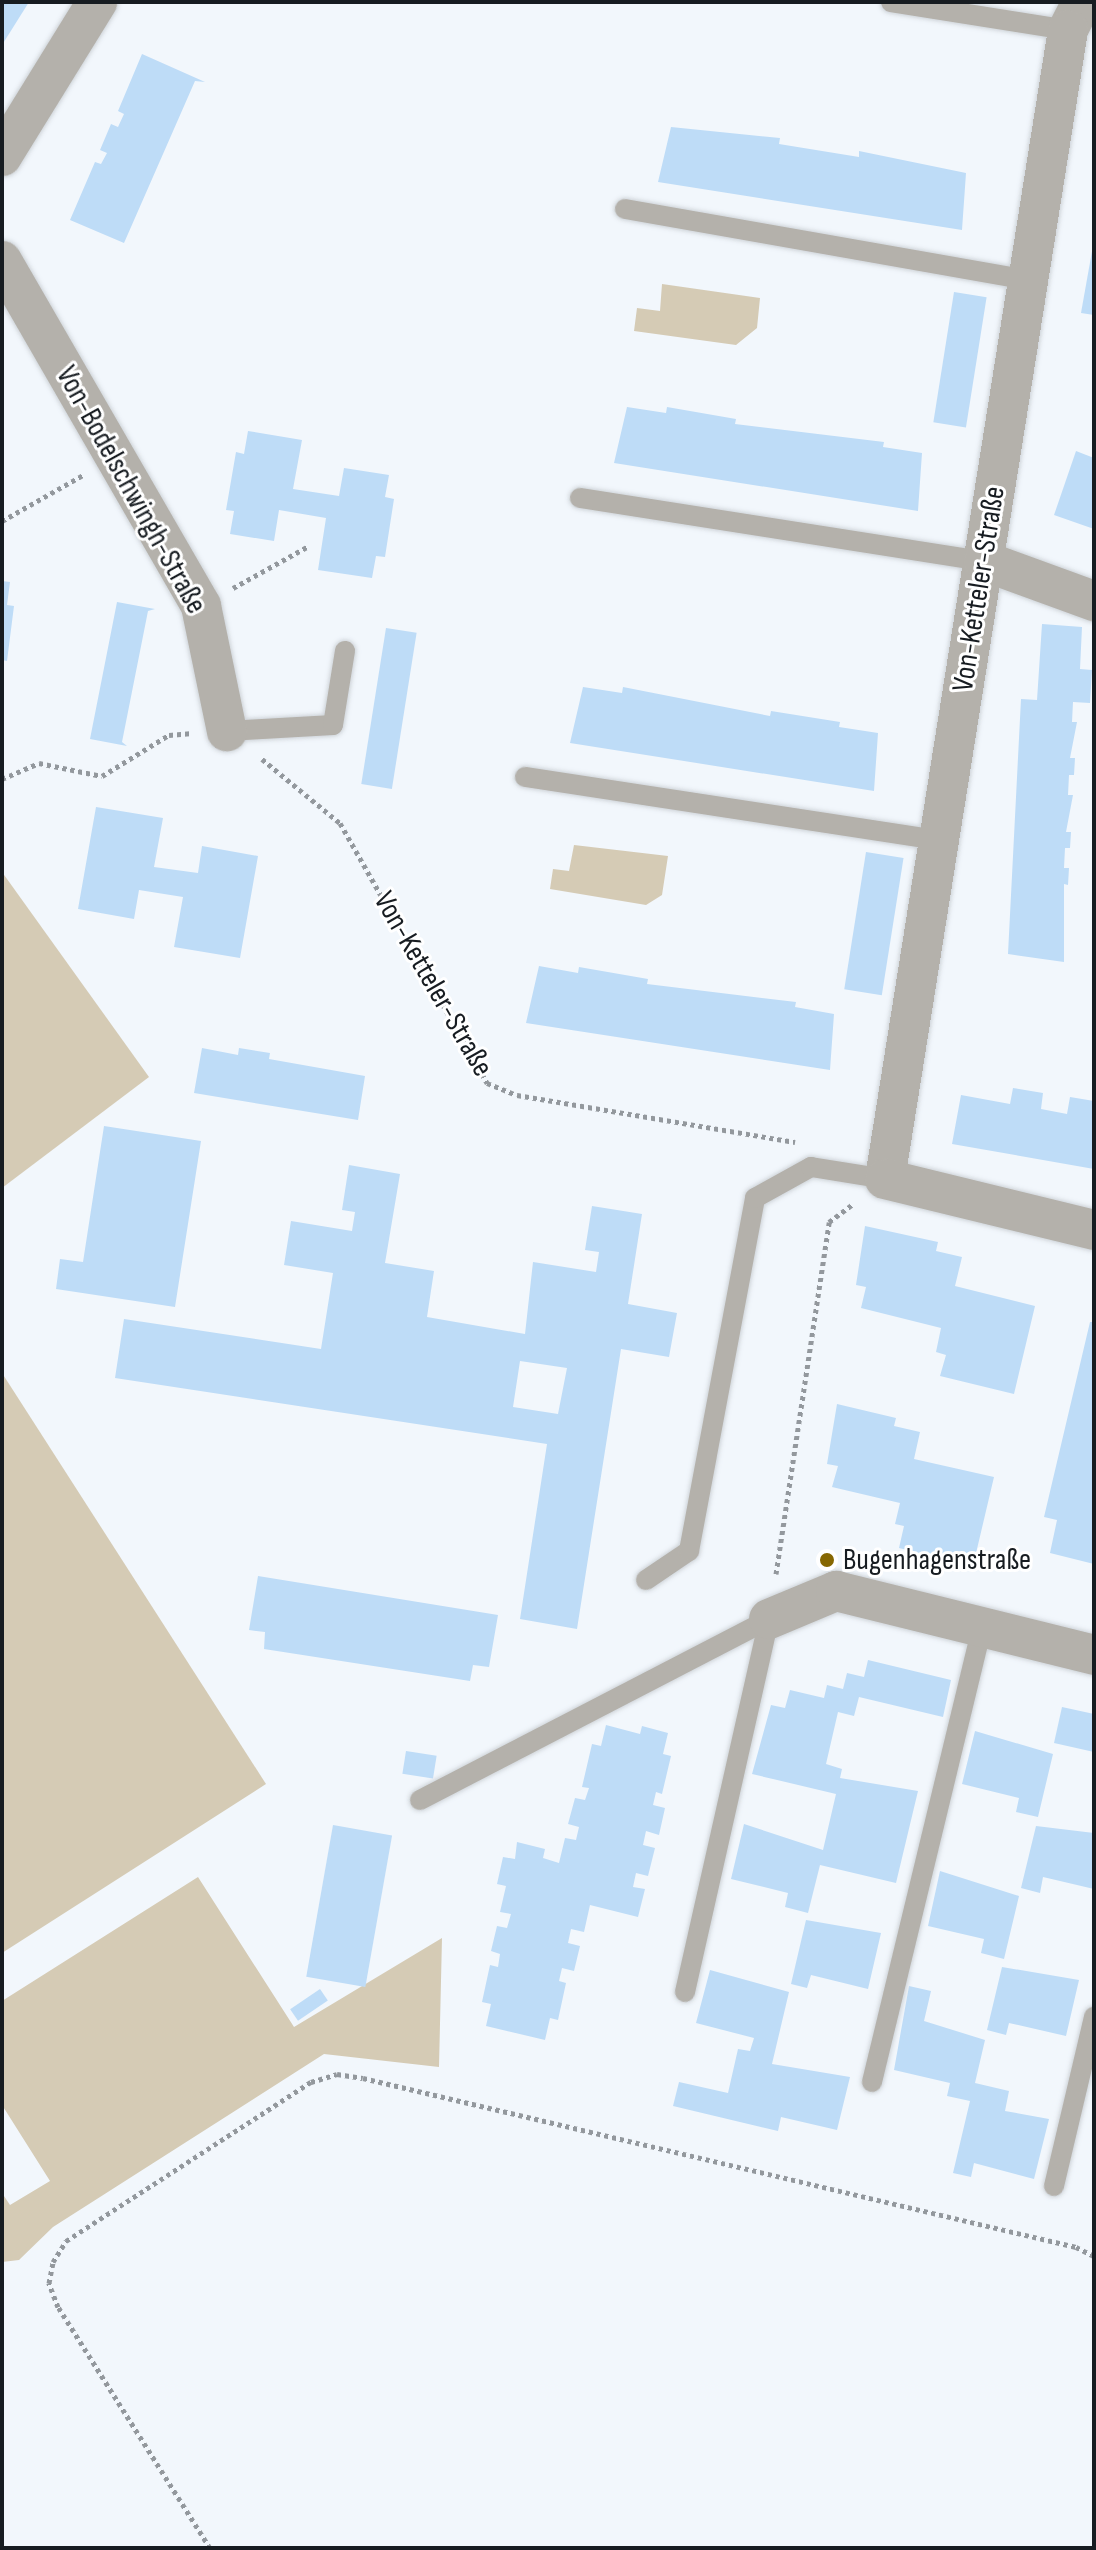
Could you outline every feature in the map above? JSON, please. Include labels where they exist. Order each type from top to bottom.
[{"type":"street","points":[[2,156],[97,2]]},
{"type":"street","name":"Von-Ketteler-Straße","points":[[885,1179],[1029,280],[1075,16]]},
{"type":"street","name":"Von-Bodelschwingh-Straße","points":[[2,261],[201,606],[227,731]]},
{"type":"street","points":[[984,561],[1094,601]]},
{"type":"street","points":[[885,1179],[1094,1230]]},
{"type":"street","points":[[769,1619],[836,1591],[1094,1655]]},
{"type":"lane","points":[[891,2],[1075,16]]},
{"type":"lane","points":[[625,209],[1029,280]]},
{"type":"lane","points":[[580,498],[984,561]]},
{"type":"lane","points":[[227,731],[333,725],[345,651]]},
{"type":"lane","points":[[525,777],[938,840]]},
{"type":"lane","points":[[646,1580],[689,1551],[755,1198],[811,1167],[885,1179]]},
{"type":"lane","points":[[420,1800],[769,1619]]},
{"type":"lane","points":[[685,1992],[769,1619]]},
{"type":"lane","points":[[872,2082],[982,1628]]},
{"type":"lane","points":[[1054,2186],[1094,2017]]},
{"type":"path","points":[[2,521],[115,457]]},
{"type":"path","points":[[201,606],[307,547]]},
{"type":"path","points":[[2,779],[39,763],[102,776],[169,735],[227,731]]},
{"type":"path","name":"Von-Ketteler-Straße","points":[[227,731],[340,823],[487,1083],[517,1095],[811,1148]]},
{"type":"path","points":[[769,1619],[829,1222],[885,1179]]},
{"type":"path","points":[[210,2548],[58,2307],[49,2283],[53,2262],[66,2241],[311,2082],[337,2074],[363,2078],[1060,2243],[1094,2256]]},
{"type":"shaded area","points":[[662,284],[760,298],[757,328],[736,345],[634,331],[637,308],[660,311]]},
{"type":"shaded area","points":[[574,845],[668,856],[662,895],[646,905],[550,889],[553,869],[569,871]]},
{"type":"shaded area","points":[[2,872],[149,1077],[2,1188]]},
{"type":"shaded area","points":[[2,1373],[266,1784],[2,1953]]},
{"type":"shaded area","points":[[198,1877],[294,2027],[442,1938],[439,2067],[324,2054],[53,2227],[19,2260],[2,2262],[2,2193],[10,2205],[50,2181],[2,2105],[2,2001]]},
{"type":"building","points":[[2,2],[29,2],[2,45]]},
{"type":"building","points":[[142,54],[205,82],[195,81],[124,243],[70,220],[95,162],[101,164],[107,153],[100,150],[111,124],[118,127],[124,114],[118,111]]},
{"type":"building","points":[[671,127],[780,138],[779,144],[859,157],[859,151],[966,173],[962,230],[658,182]]},
{"type":"building","points":[[1094,240],[1094,315],[1081,313]]},
{"type":"building","points":[[954,292],[987,297],[966,428],[933,422]]},
{"type":"building","points":[[627,407],[666,413],[667,407],[736,419],[735,424],[884,442],[883,447],[922,453],[918,511],[614,463]]},
{"type":"building","points":[[248,431],[302,440],[293,489],[339,496],[344,468],[389,475],[385,497],[394,499],[385,557],[376,556],[372,578],[318,570],[326,518],[279,510],[274,541],[230,534],[234,511],[226,510],[236,452],[244,454]]},
{"type":"building","points":[[1076,451],[1094,458],[1094,529],[1054,515]]},
{"type":"building","points":[[2,581],[10,582],[7,605],[14,606],[7,661],[2,660]]},
{"type":"building","points":[[117,602],[155,609],[148,611],[122,742],[127,746],[90,739]]},
{"type":"building","points":[[1042,624],[1082,627],[1080,669],[1092,670],[1090,703],[1073,702],[1072,722],[1077,722],[1070,758],[1075,758],[1074,775],[1069,775],[1068,795],[1073,795],[1066,832],[1071,832],[1070,848],[1065,848],[1064,868],[1069,868],[1068,885],[1064,884],[1064,962],[1008,954],[1021,699],[1037,700]]},
{"type":"building","points":[[386,628],[417,633],[392,789],[361,784]]},
{"type":"building","points":[[583,687],[622,693],[623,687],[770,716],[771,711],[840,722],[839,727],[878,733],[874,791],[570,743]]},
{"type":"building","points":[[96,807],[163,818],[154,867],[198,873],[202,846],[258,856],[240,958],[174,947],[183,897],[139,890],[134,919],[78,909]]},
{"type":"building","points":[[866,852],[904,858],[882,995],[844,989]]},
{"type":"building","points":[[539,966],[578,973],[579,967],[648,979],[647,984],[796,1002],[795,1007],[834,1014],[830,1070],[526,1023]]},
{"type":"building","points":[[202,1048],[238,1055],[239,1048],[270,1053],[269,1059],[365,1076],[358,1120],[194,1093]]},
{"type":"building","points":[[1013,1088],[1043,1093],[1041,1109],[1067,1114],[1070,1097],[1094,1101],[1094,1169],[952,1144],[961,1095],[1010,1104]]},
{"type":"building","points":[[104,1126],[201,1141],[175,1307],[56,1289],[60,1259],[83,1262]]},
{"type":"building","points":[[349,1165],[400,1174],[385,1263],[434,1271],[427,1317],[525,1334],[533,1262],[596,1272],[599,1252],[585,1250],[592,1206],[642,1214],[628,1304],[677,1313],[669,1357],[621,1349],[577,1629],[520,1619],[547,1444],[115,1378],[124,1319],[321,1349],[333,1273],[284,1265],[291,1221],[352,1231],[355,1212],[342,1210]],"holes":[[[520,1361],[567,1368],[558,1414],[513,1407]]]},
{"type":"building","points":[[865,1226],[938,1242],[936,1251],[962,1257],[955,1286],[1035,1306],[1014,1394],[940,1376],[946,1355],[936,1352],[941,1328],[861,1308],[866,1287],[856,1285]]},
{"type":"building","points":[[1090,1322],[1094,1322],[1094,1564],[1050,1553],[1057,1520],[1044,1517]]},
{"type":"building","points":[[837,1404],[896,1418],[894,1426],[920,1432],[914,1459],[994,1477],[973,1566],[899,1548],[904,1526],[895,1524],[900,1503],[832,1487],[838,1466],[827,1464]]},
{"type":"building","points":[[258,1576],[498,1615],[489,1667],[473,1665],[470,1681],[264,1649],[265,1632],[249,1630]]},
{"type":"building","points":[[868,1660],[951,1680],[943,1717],[859,1697],[854,1716],[838,1712],[826,1764],[842,1769],[840,1778],[918,1791],[896,1883],[820,1865],[808,1913],[785,1907],[788,1893],[731,1879],[744,1824],[823,1850],[836,1794],[752,1774],[771,1705],[785,1708],[790,1690],[824,1698],[827,1685],[843,1689],[847,1673],[864,1677]]},
{"type":"building","points":[[1062,1707],[1094,1714],[1094,1752],[1054,1743]]},
{"type":"building","points":[[606,1725],[640,1734],[642,1726],[668,1733],[663,1754],[671,1756],[662,1794],[656,1792],[653,1805],[665,1808],[659,1835],[646,1831],[643,1845],[655,1848],[648,1876],[636,1873],[633,1887],[645,1889],[638,1917],[590,1905],[584,1932],[571,1929],[568,1943],[580,1946],[574,1971],[562,1968],[559,1981],[566,1983],[558,2020],[550,2018],[545,2040],[486,2026],[491,2004],[482,2002],[490,1965],[498,1967],[500,1954],[491,1951],[497,1926],[507,1928],[511,1914],[500,1912],[506,1886],[497,1884],[503,1857],[515,1859],[517,1842],[545,1849],[543,1858],[559,1863],[565,1838],[576,1840],[579,1827],[568,1824],[575,1798],[585,1800],[589,1788],[582,1787],[592,1744],[601,1746]]},
{"type":"building","points":[[975,1731],[1053,1754],[1038,1817],[1016,1812],[1019,1798],[962,1784]]},
{"type":"building","points":[[406,1751],[437,1756],[433,1779],[402,1774]]},
{"type":"building","points":[[333,1825],[392,1835],[365,1987],[306,1977]]},
{"type":"building","points":[[1036,1826],[1094,1833],[1094,1889],[1043,1877],[1040,1893],[1021,1888]]},
{"type":"building","points":[[940,1871],[1019,1896],[1004,1959],[981,1953],[984,1939],[928,1926]]},
{"type":"building","points":[[806,1920],[881,1933],[868,1989],[811,1975],[807,1988],[791,1984]]},
{"type":"building","points":[[1002,1967],[1079,1980],[1066,2036],[1009,2023],[1006,2035],[987,2030]]},
{"type":"building","points":[[710,1970],[789,1992],[772,2064],[850,2077],[837,2130],[781,2117],[778,2131],[673,2106],[679,2082],[728,2093],[738,2049],[750,2051],[754,2038],[696,2023]]},
{"type":"building","points":[[909,1986],[931,1991],[924,2021],[985,2040],[975,2083],[1009,2091],[1005,2111],[1049,2119],[1034,2179],[974,2163],[971,2177],[953,2173],[970,2101],[947,2096],[950,2083],[894,2070]]},
{"type":"building","points":[[320,1989],[328,2001],[298,2021],[290,2009]]},
{"type":"place","name":"Bugenhagenstraße","points":[[827,1560]]}]
